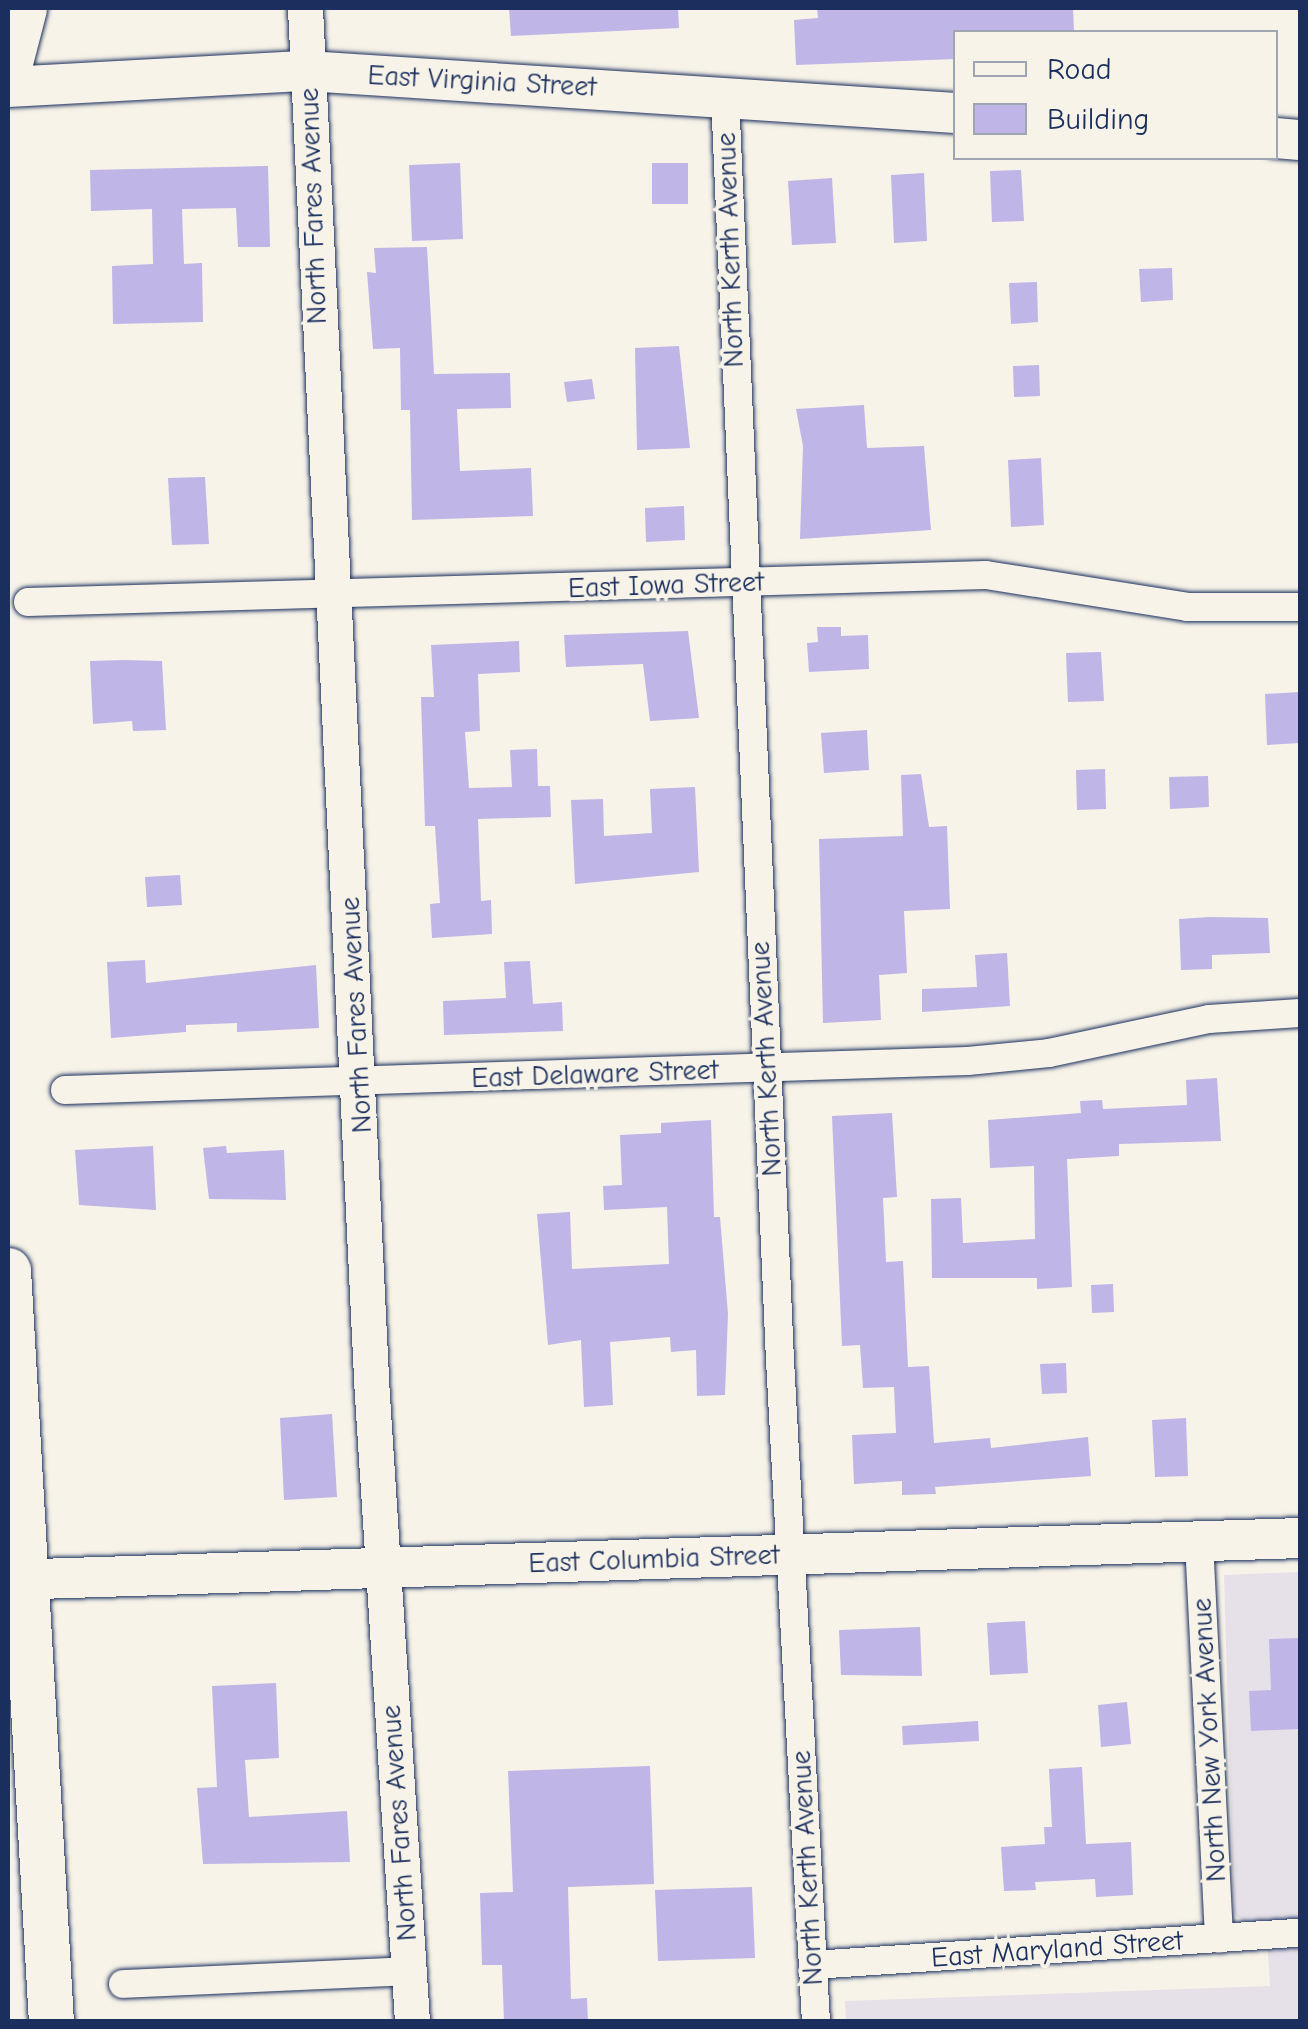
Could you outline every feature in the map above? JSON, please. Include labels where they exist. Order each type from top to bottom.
[{"type":"highway","points":[[8,70],[24,8]]},
{"type":"highway","points":[[8,1270],[17,1580],[51,2022]]},
{"type":"main road","name":"East Virginia Street","points":[[8,86],[307,70],[953,113]]},
{"type":"main road","name":"East Columbia Street","points":[[17,1580],[1300,1538]]},
{"type":"street","name":"North Fares Avenue","points":[[304,8],[383,1570],[412,2022]]},
{"type":"street","name":"North Kerth Avenue","points":[[725,96],[766,1068],[816,2022]]},
{"type":"street","name":"East Iowa Street","points":[[28,602],[986,575],[1187,607],[1300,607]]},
{"type":"street","name":"East Delaware Street","points":[[65,1090],[1032,1056],[1209,1020],[1300,1013]]},
{"type":"street","name":"North New York Avenue","points":[[1199,1542],[1220,1938]]},
{"type":"street","name":"East Maryland Street","points":[[812,1965],[1300,1933]]},
{"type":"street","points":[[123,1984],[409,1971]]},
{"type":"shaded area","points":[[1300,1572],[1300,2021],[846,2022],[845,2001],[1270,1986],[1267,1935],[1234,1915],[1224,1575]]},
{"type":"building","points":[[509,8],[678,8],[679,28],[511,36]]},
{"type":"building","points":[[817,8],[1073,8],[1074,30],[953,30],[953,59],[796,65],[794,20],[818,18]]},
{"type":"building","points":[[460,163],[463,239],[412,241],[409,165]]},
{"type":"building","points":[[652,163],[688,163],[688,204],[652,204]]},
{"type":"building","points":[[268,166],[270,247],[238,247],[236,208],[182,209],[184,264],[202,263],[203,322],[113,324],[112,266],[153,264],[152,209],[91,211],[90,170]]},
{"type":"building","points":[[1021,170],[1024,221],[992,222],[990,171]]},
{"type":"building","points":[[924,173],[927,241],[894,243],[891,175]]},
{"type":"building","points":[[832,178],[836,243],[792,245],[788,181]]},
{"type":"building","points":[[427,247],[434,374],[510,373],[511,408],[457,409],[460,471],[531,468],[533,516],[412,520],[410,410],[401,410],[400,348],[373,349],[367,272],[376,273],[374,248]]},
{"type":"building","points":[[1172,268],[1173,300],[1141,302],[1139,269]]},
{"type":"building","points":[[1037,282],[1038,322],[1011,324],[1009,283]]},
{"type":"building","points":[[679,346],[690,448],[637,450],[635,348]]},
{"type":"building","points":[[1039,365],[1040,396],[1014,397],[1013,366]]},
{"type":"building","points":[[592,379],[595,399],[567,402],[564,382]]},
{"type":"building","points":[[864,405],[867,448],[924,446],[931,530],[800,539],[803,446],[796,409]]},
{"type":"building","points":[[1041,458],[1044,525],[1011,527],[1008,460]]},
{"type":"building","points":[[205,477],[209,544],[172,545],[168,478]]},
{"type":"building","points":[[684,506],[685,540],[646,542],[645,508]]},
{"type":"building","points":[[817,627],[841,627],[841,636],[868,635],[869,669],[809,672],[807,643],[818,642]]},
{"type":"building","points":[[688,631],[699,718],[650,721],[643,664],[566,667],[564,635]]},
{"type":"building","points":[[519,641],[520,672],[478,674],[480,731],[465,732],[469,788],[512,787],[510,750],[537,749],[538,786],[550,786],[551,817],[478,819],[481,901],[491,900],[492,934],[432,938],[430,904],[440,903],[435,826],[425,826],[421,697],[434,697],[431,645]]},
{"type":"building","points":[[1101,652],[1104,701],[1068,702],[1066,653]]},
{"type":"building","points":[[90,661],[162,661],[166,730],[133,731],[132,721],[93,724]]},
{"type":"building","points":[[1300,692],[1300,743],[1267,745],[1265,694]]},
{"type":"building","points":[[867,730],[869,770],[824,773],[821,733]]},
{"type":"building","points":[[1105,769],[1106,809],[1077,810],[1076,770]]},
{"type":"building","points":[[921,774],[929,827],[947,826],[950,909],[904,911],[907,973],[879,975],[881,1020],[823,1023],[819,839],[903,836],[901,775]]},
{"type":"building","points":[[1208,776],[1209,807],[1170,809],[1169,777]]},
{"type":"building","points":[[695,787],[699,872],[575,884],[571,800],[603,799],[604,836],[652,833],[650,789]]},
{"type":"building","points":[[180,875],[182,905],[147,907],[145,877]]},
{"type":"building","points":[[1268,918],[1270,953],[1212,955],[1212,969],[1181,970],[1179,919]]},
{"type":"building","points":[[1007,953],[1010,1006],[922,1012],[922,989],[977,987],[975,955]]},
{"type":"building","points":[[145,960],[146,983],[316,965],[319,1028],[237,1032],[237,1023],[186,1025],[186,1032],[111,1038],[107,962]]},
{"type":"building","points":[[530,961],[533,1004],[562,1002],[563,1031],[444,1035],[443,1001],[506,998],[504,962]]},
{"type":"building","points":[[1217,1078],[1221,1141],[1119,1144],[1119,1156],[1067,1159],[1072,1287],[1037,1289],[1037,1278],[932,1278],[931,1199],[961,1198],[963,1243],[1035,1239],[1034,1166],[990,1168],[988,1120],[1081,1113],[1080,1101],[1102,1100],[1103,1109],[1187,1105],[1186,1080]]},
{"type":"building","points":[[892,1113],[897,1197],[883,1198],[886,1262],[903,1261],[908,1367],[929,1366],[934,1443],[990,1438],[991,1448],[1088,1437],[1091,1476],[935,1487],[936,1494],[902,1495],[902,1481],[854,1484],[852,1435],[896,1433],[894,1387],[863,1388],[860,1345],[842,1346],[832,1116]]},
{"type":"building","points":[[711,1120],[714,1217],[720,1217],[728,1314],[725,1395],[697,1396],[696,1350],[671,1352],[670,1337],[610,1342],[613,1405],[584,1407],[581,1340],[548,1345],[537,1214],[570,1212],[572,1269],[669,1264],[667,1207],[604,1210],[603,1186],[622,1185],[620,1135],[661,1133],[661,1123]]},
{"type":"building","points":[[153,1146],[156,1210],[79,1205],[75,1150]]},
{"type":"building","points":[[226,1146],[227,1153],[284,1150],[286,1200],[209,1199],[203,1148]]},
{"type":"building","points":[[1113,1284],[1114,1312],[1092,1313],[1091,1285]]},
{"type":"building","points":[[1066,1363],[1067,1393],[1042,1394],[1040,1364]]},
{"type":"building","points":[[332,1414],[337,1497],[284,1500],[280,1418]]},
{"type":"building","points":[[1186,1418],[1188,1476],[1155,1477],[1152,1420]]},
{"type":"building","points":[[1025,1621],[1028,1673],[990,1675],[987,1623]]},
{"type":"building","points":[[920,1627],[922,1676],[841,1675],[839,1630]]},
{"type":"building","points":[[1300,1638],[1298,1729],[1251,1731],[1249,1691],[1271,1690],[1269,1639]]},
{"type":"building","points":[[276,1683],[279,1758],[245,1760],[249,1817],[347,1811],[350,1862],[203,1864],[197,1788],[217,1787],[212,1686]]},
{"type":"building","points":[[1127,1702],[1131,1744],[1101,1747],[1098,1705]]},
{"type":"building","points":[[978,1721],[979,1741],[903,1745],[902,1726]]},
{"type":"building","points":[[650,1766],[654,1884],[568,1887],[571,1999],[587,1998],[588,2022],[504,2022],[502,1965],[482,1965],[480,1893],[513,1892],[508,1771]]},
{"type":"building","points":[[1082,1767],[1086,1844],[1131,1842],[1133,1895],[1096,1897],[1095,1879],[1035,1882],[1036,1890],[1004,1891],[1001,1847],[1045,1844],[1044,1827],[1052,1827],[1049,1769]]},
{"type":"building","points":[[752,1887],[755,1958],[658,1961],[655,1890]]}]
